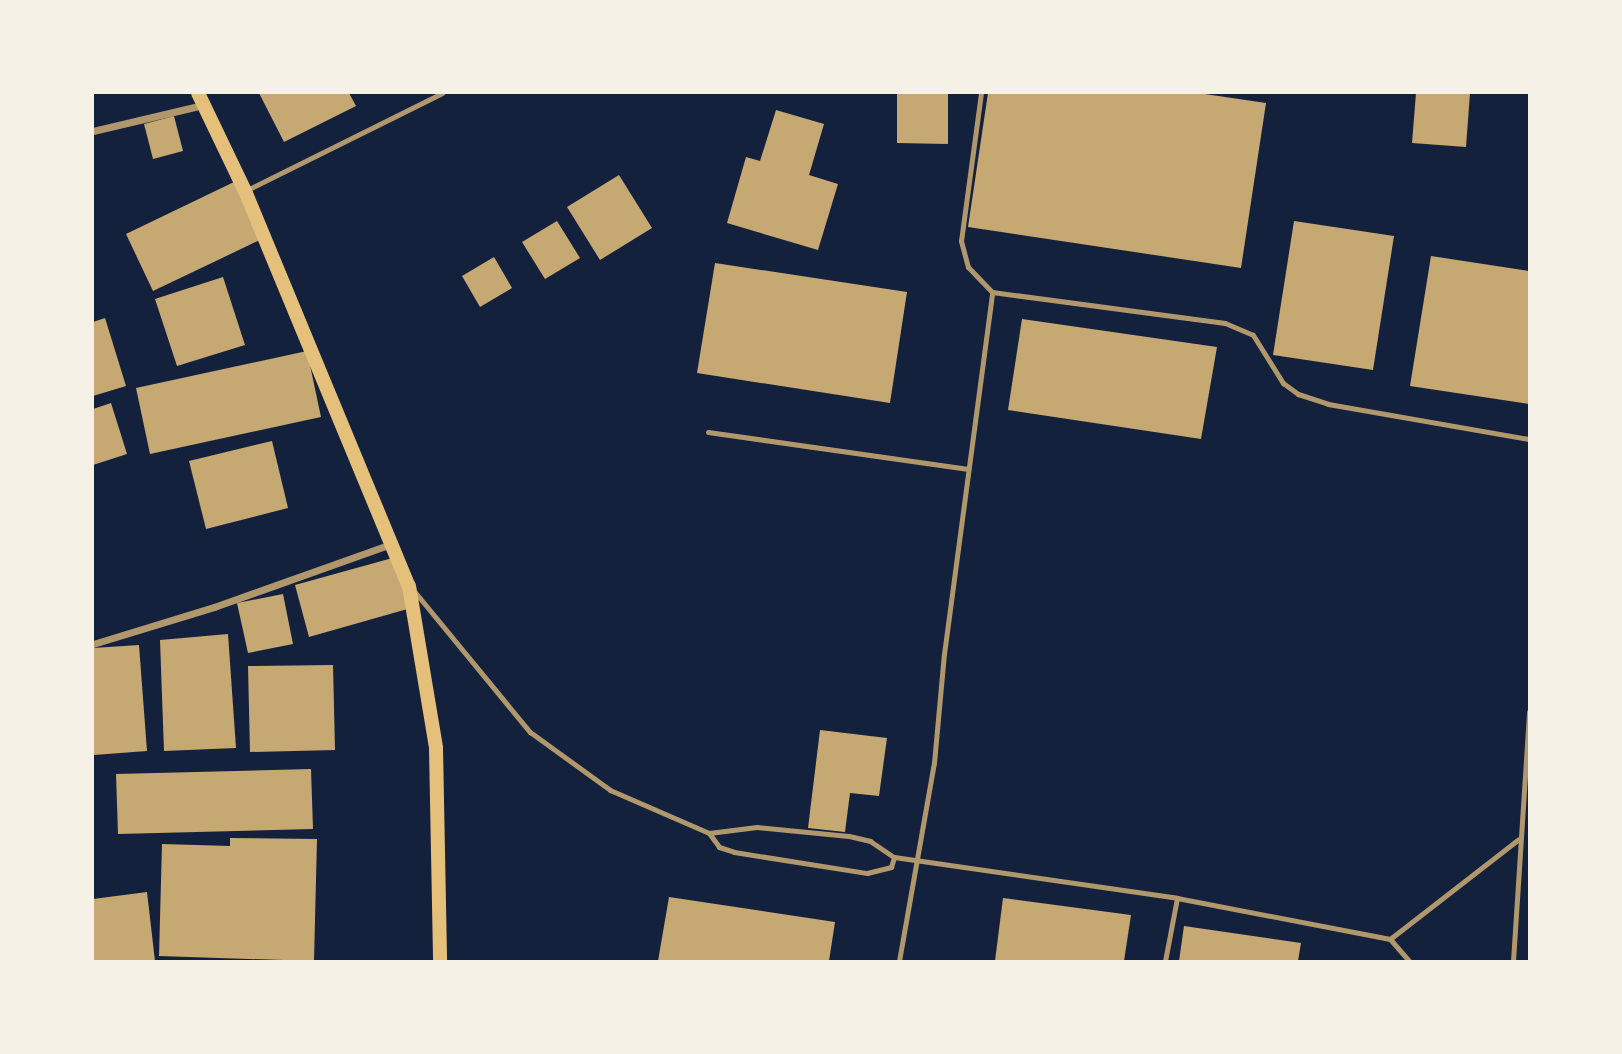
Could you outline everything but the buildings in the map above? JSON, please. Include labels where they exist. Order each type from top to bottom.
[{"type":"main road","points":[[201,99],[245,191],[394,543],[409,586],[437,759],[440,961]]},
{"type":"street","points":[[93,131],[201,99]]},
{"type":"street","points":[[93,644],[214,607],[394,543]]},
{"type":"lane","points":[[245,191],[442,93]]},
{"type":"lane","points":[[981,93],[961,240],[968,267],[992,292],[1226,323],[1253,335],[1283,383],[1298,394],[1328,404],[1529,439]]},
{"type":"lane","points":[[899,961],[919,860],[992,292]]},
{"type":"lane","points":[[708,432],[968,469]]},
{"type":"lane","points":[[409,586],[530,732],[610,790],[709,833],[757,827],[849,836],[878,844],[894,857],[1177,898],[1390,939],[1409,961]]},
{"type":"lane","points":[[1513,961],[1518,839],[1529,712]]},
{"type":"lane","points":[[709,833],[719,847],[734,852],[846,872],[879,871],[891,867],[894,857]]},
{"type":"lane","points":[[1390,939],[1518,839]]},
{"type":"lane","points":[[1165,961],[1177,898]]}]
